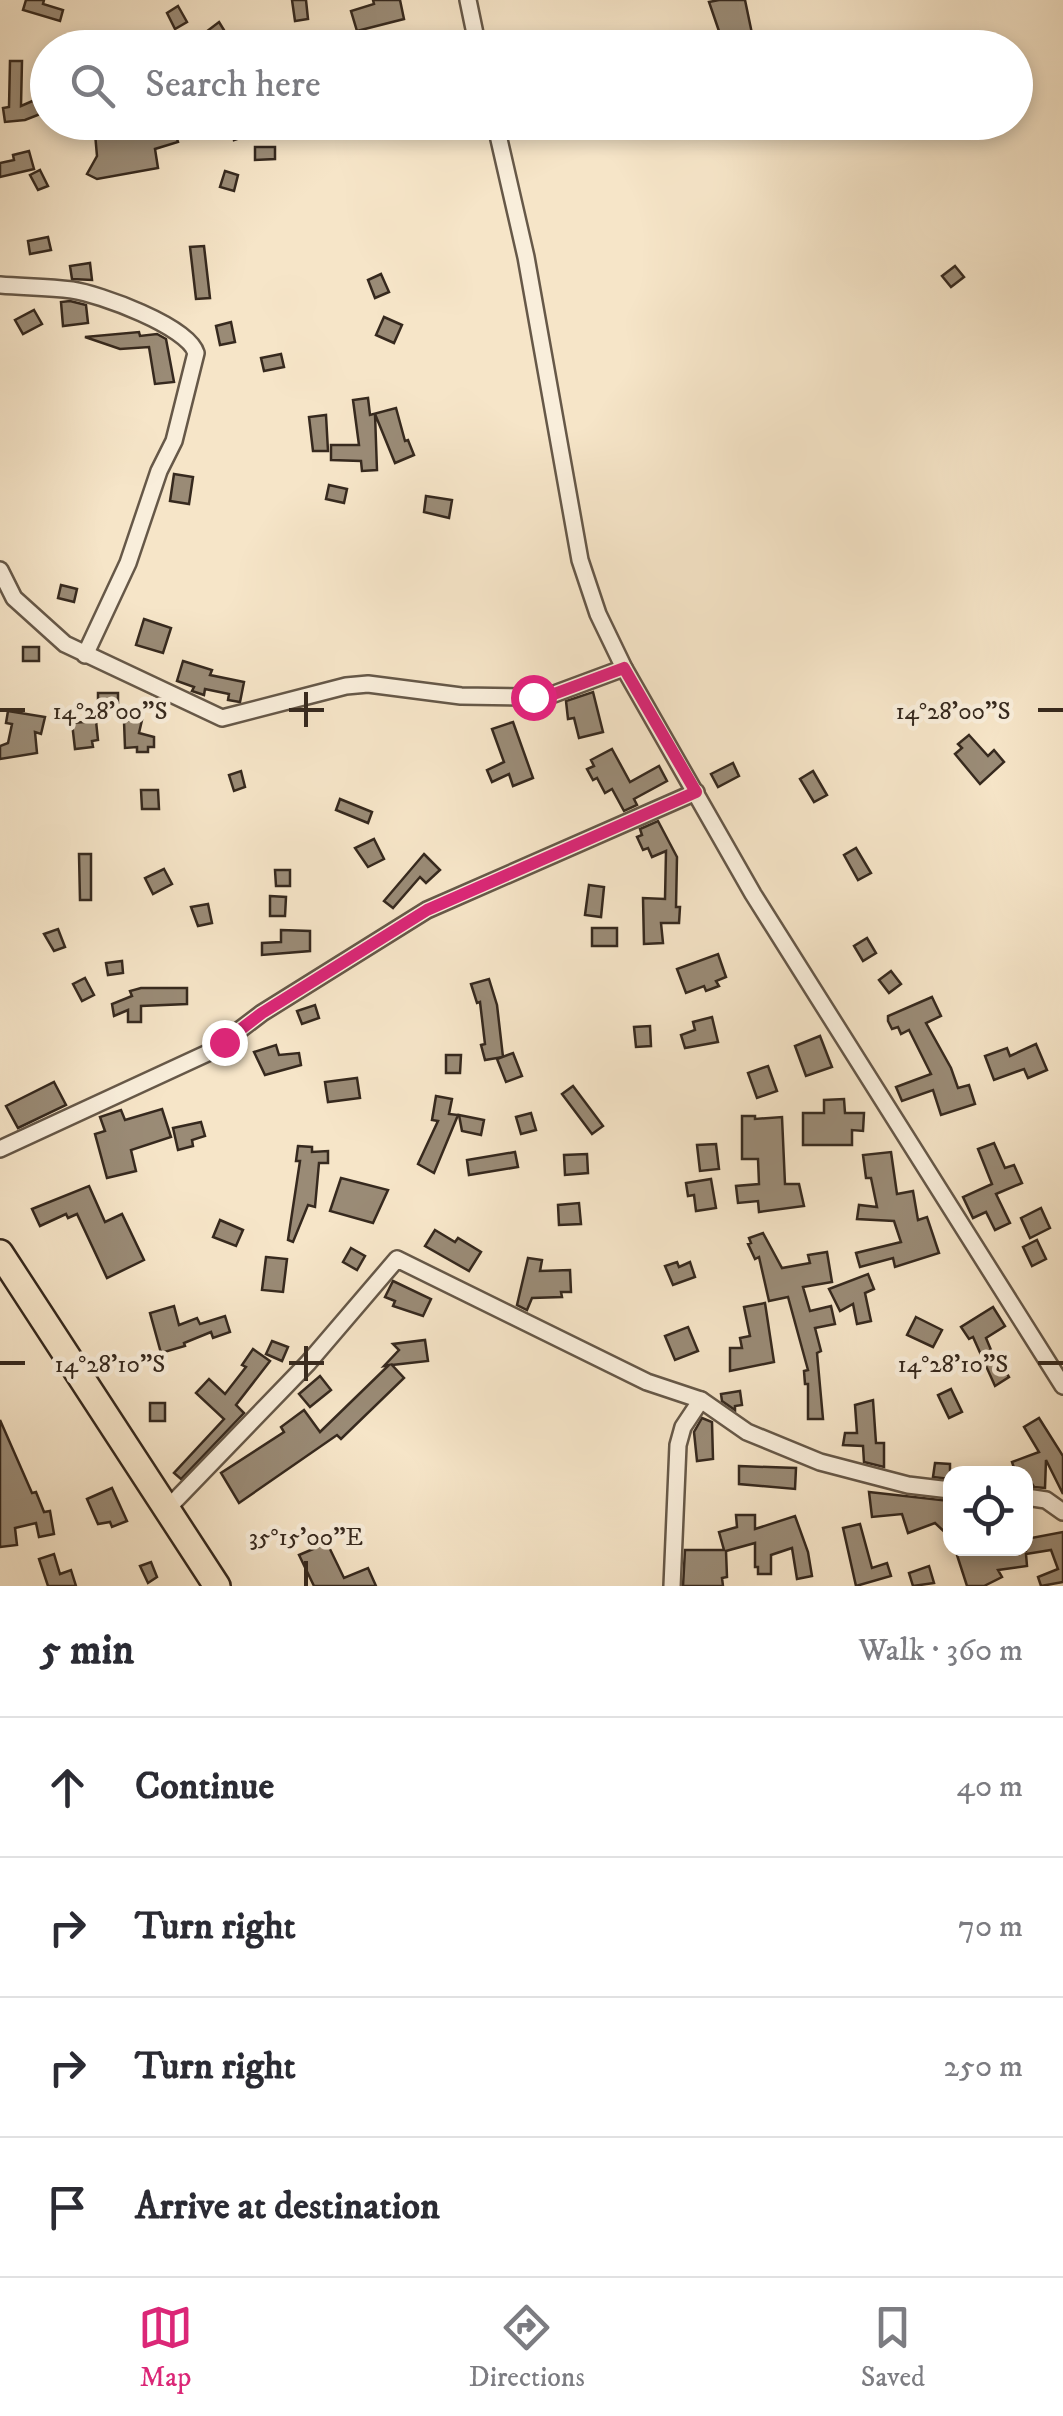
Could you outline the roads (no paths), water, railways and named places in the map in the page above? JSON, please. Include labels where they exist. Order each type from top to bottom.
[{"type":"highway","points":[[0,1252],[217,1586]]},
{"type":"street","points":[[468,0],[474,30]]},
{"type":"street","points":[[499,140],[526,257],[580,560],[598,614],[624,668],[754,894],[1063,1386]]},
{"type":"street","points":[[0,285],[76,290],[170,325],[184,335],[196,353],[174,441],[159,471],[128,563],[86,655]]},
{"type":"street","points":[[0,570],[4,591],[65,644],[222,718],[346,686],[368,684],[460,696],[533,697],[554,694],[624,668]]},
{"type":"street","points":[[0,1149],[200,1058],[262,1013],[427,910],[696,792]]},
{"type":"street","points":[[168,1509],[320,1350],[396,1259],[646,1382],[702,1400],[747,1432],[820,1462],[908,1486],[943,1489]]},
{"type":"street","points":[[672,1586],[678,1446],[683,1427],[702,1400]]},
{"type":"street","points":[[1033,1498],[1046,1500],[1063,1512]]}]
